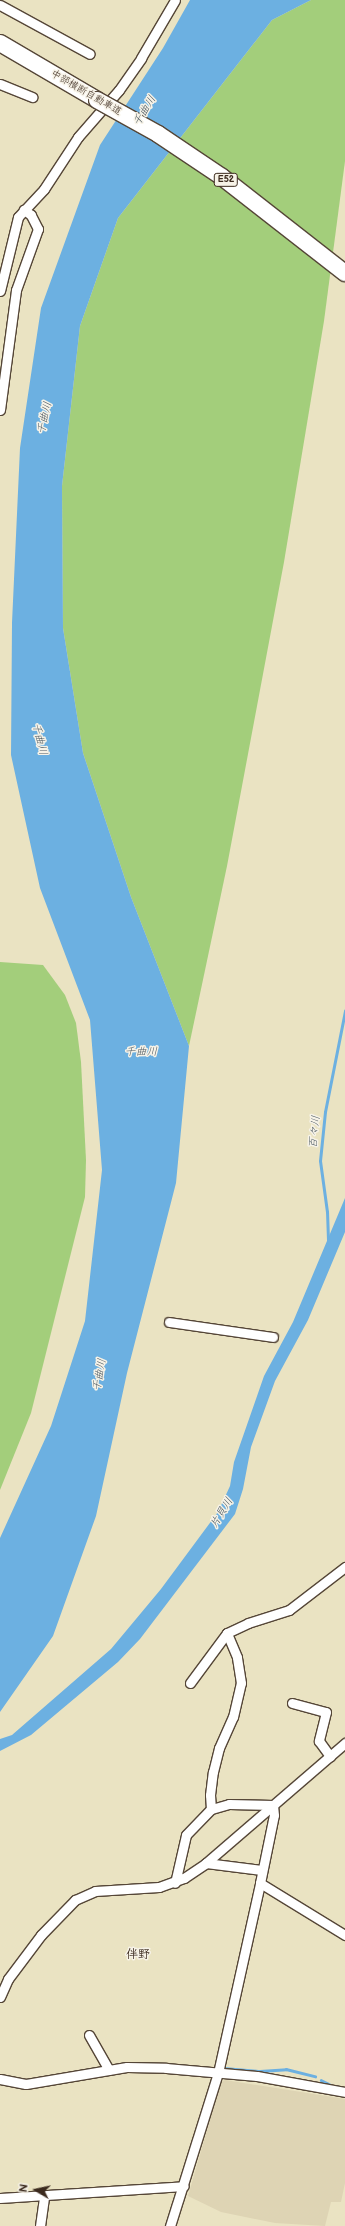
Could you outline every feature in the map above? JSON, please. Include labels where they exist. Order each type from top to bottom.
[{"type":"highway","name":"中部横断自動車道","points":[[0,44],[158,134],[216,173],[345,273]]},
{"type":"street","points":[[0,291],[14,225],[24,210],[44,189],[78,136],[119,90],[142,58],[175,0]]},
{"type":"street","points":[[0,5],[90,54]]},
{"type":"street","points":[[0,84],[33,97]]},
{"type":"street","points":[[0,410],[16,290],[38,229],[31,215],[24,210]]},
{"type":"street","points":[[169,1322],[274,1337]]},
{"type":"street","points":[[190,1682],[227,1634],[248,1623],[289,1610],[345,1567]]},
{"type":"street","points":[[211,1809],[210,1795],[213,1772],[219,1748],[233,1717],[239,1696],[239,1665],[227,1634]]},
{"type":"street","points":[[292,1703],[326,1712],[319,1741],[330,1756]]},
{"type":"street","points":[[0,1997],[2,1987],[41,1935],[65,1908],[81,1896],[95,1891],[148,1889],[175,1883],[206,1863],[345,1743]]},
{"type":"street","points":[[175,1883],[186,1835],[211,1809],[229,1804],[273,1805]]},
{"type":"street","points":[[170,2226],[184,2186],[218,2073],[274,1815],[273,1805]]},
{"type":"street","points":[[206,1863],[262,1870]]},
{"type":"street","points":[[260,1883],[345,1935]]},
{"type":"street","points":[[89,2035],[109,2070]]},
{"type":"street","points":[[0,2078],[26,2084],[136,2067],[257,2076],[345,2092]]},
{"type":"street","points":[[0,2198],[184,2186]]},
{"type":"street","points":[[40,2226],[44,2196]]},
{"type":"shaded area","points":[[225,2080],[345,2099],[345,2183],[341,2202],[331,2202],[325,2226],[275,2223],[221,2212],[188,2196],[221,2082]]},
{"type":"green space","points":[[311,0],[345,0],[345,161],[324,321],[284,562],[227,866],[189,1046],[131,897],[83,753],[63,628],[62,486],[80,326],[118,218],[272,20]]},
{"type":"green space","points":[[0,962],[43,965],[65,995],[76,1023],[81,1062],[86,1160],[85,1197],[31,1413],[0,1490]]},
{"type":"water","name":"千曲川","points":[[190,0],[311,0],[272,20],[118,218],[80,326],[62,486],[63,628],[83,753],[131,897],[189,1046],[176,1183],[127,1373],[96,1516],[53,1636],[0,1712],[0,1538],[51,1426],[85,1321],[102,1170],[90,1020],[40,888],[11,755],[12,623],[20,448],[41,308],[100,145],[163,48]]},
{"type":"water","name":"片貝川","points":[[345,1198],[345,1232],[308,1320],[275,1381],[251,1447],[243,1489],[235,1514],[140,1639],[118,1662],[31,1735],[0,1751],[0,1739],[12,1735],[111,1649],[161,1589],[218,1512],[230,1486],[234,1462],[264,1376],[293,1322]]},
{"type":"waterway","name":"百々川","points":[[328,1240],[327,1212],[320,1161],[325,1112],[345,1011]]},
{"type":"waterway","points":[[224,2068],[260,2071],[286,2069],[315,2076]]},
{"type":"waterway","points":[[321,2080],[333,2086]]},
{"type":"district","name":"伴野","points":[[138,1955]]}]
